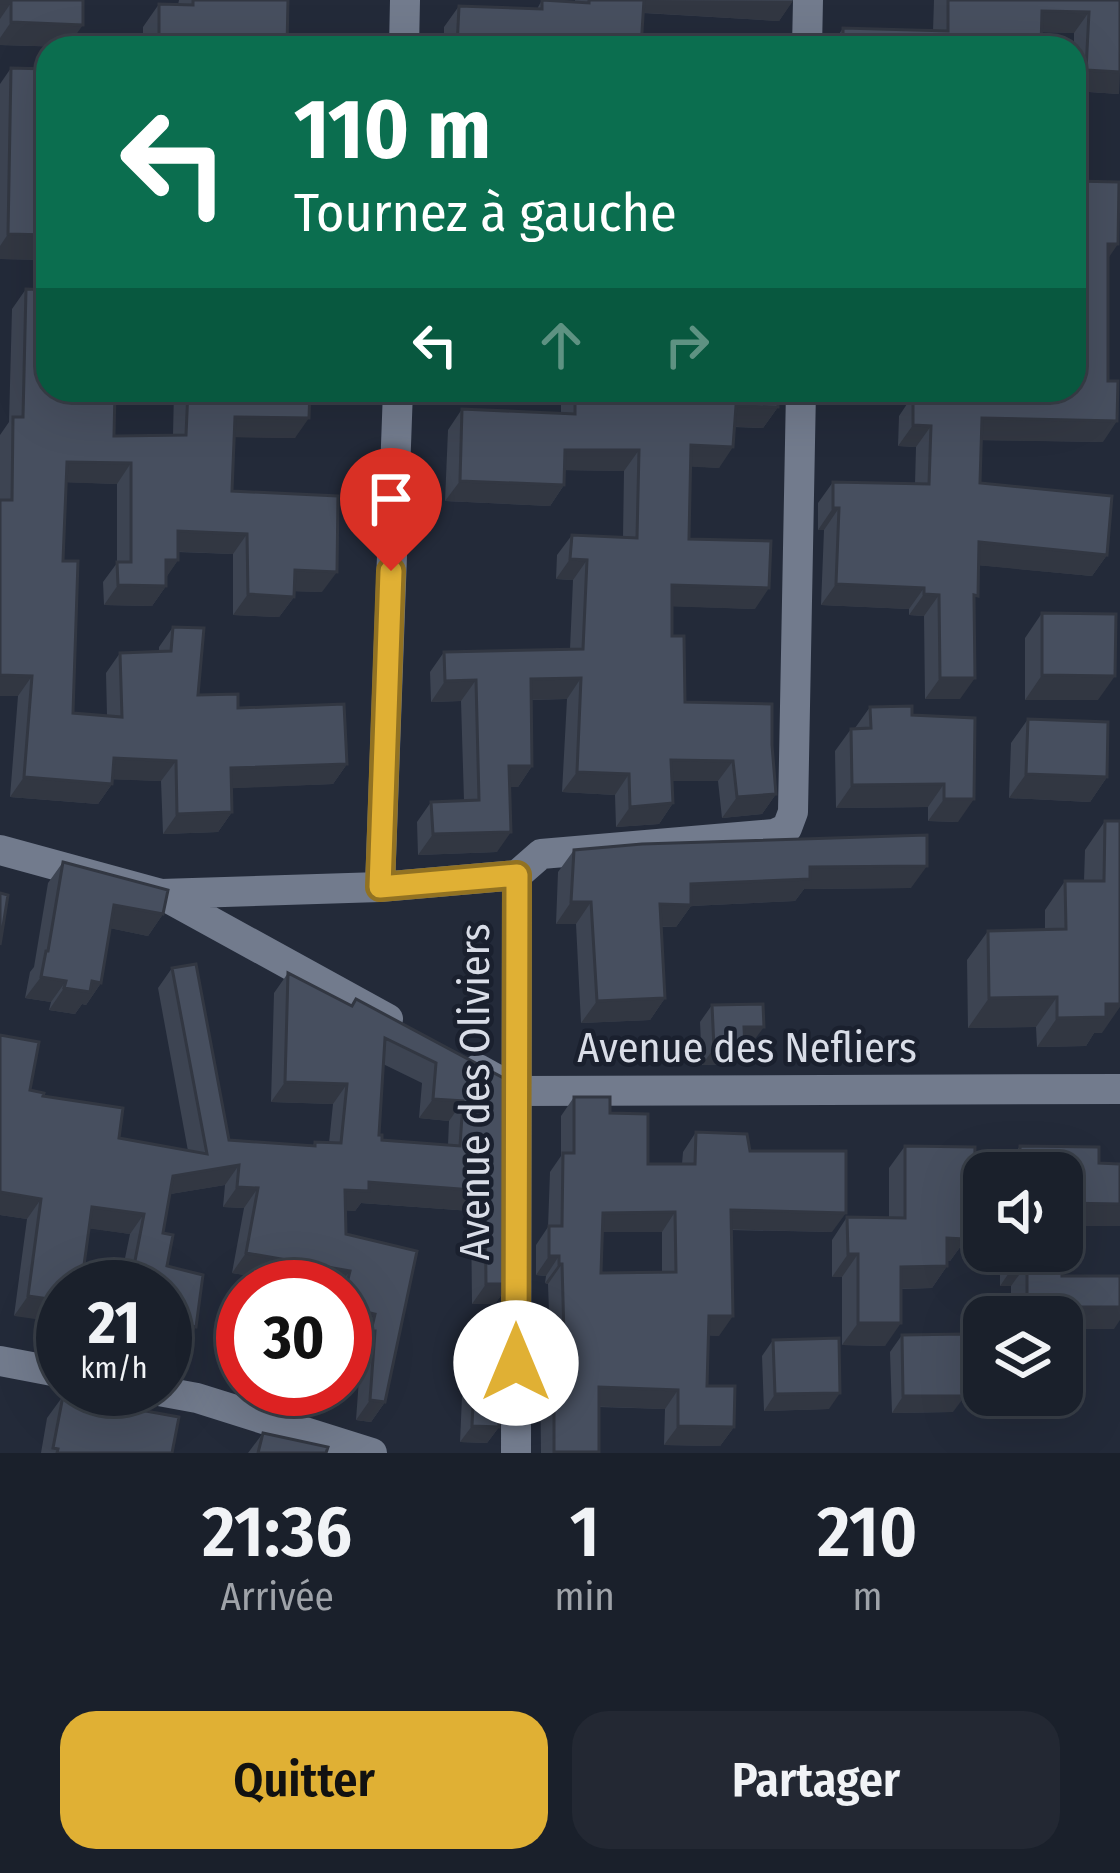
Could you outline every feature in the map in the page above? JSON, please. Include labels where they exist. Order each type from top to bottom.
[{"type":"street","points":[[404,36],[405,0]]},
{"type":"street","points":[[807,36],[808,0]]},
{"type":"street","points":[[380,887],[398,402]]},
{"type":"street","points":[[161,894],[380,887],[517,875],[541,854],[783,831],[794,812],[801,402]]},
{"type":"street","points":[[0,850],[161,894],[412,1033]]},
{"type":"street","name":"Avenue des Oliviers","points":[[516,1453],[517,875]]},
{"type":"street","name":"Avenue des Nefliers","points":[[454,1056],[518,1091],[1120,1089]]},
{"type":"street","points":[[0,1361],[36,1368]]},
{"type":"street","points":[[192,1397],[372,1453]]},
{"type":"building","points":[[0,0],[83,0],[83,25],[11,22],[11,3]]},
{"type":"building","points":[[193,0],[288,0],[287,36],[159,36],[159,4],[193,5]]},
{"type":"building","points":[[542,0],[644,0],[642,36],[458,36],[459,6],[542,9]]},
{"type":"building","points":[[948,0],[1120,0],[1120,72],[1086,70],[1089,12],[1042,11],[1041,36],[843,36],[843,28],[948,31]]},
{"type":"building","points":[[11,68],[36,69],[36,235],[8,234]]},
{"type":"building","points":[[1086,181],[1119,182],[1118,244],[1108,244],[1108,381],[1118,381],[1117,421],[982,418],[980,483],[1112,496],[1107,555],[979,542],[975,678],[940,678],[939,595],[924,594],[924,588],[836,584],[839,508],[833,508],[833,482],[929,484],[931,426],[913,425],[913,402],[1086,402]]},
{"type":"building","points":[[26,289],[36,289],[36,402],[115,402],[114,436],[186,435],[187,402],[310,402],[309,418],[235,417],[232,491],[338,496],[337,572],[295,570],[294,597],[248,594],[247,534],[178,531],[178,560],[166,560],[166,586],[118,585],[117,562],[131,562],[131,463],[67,462],[63,561],[78,561],[73,713],[122,717],[120,653],[171,651],[173,627],[204,628],[198,695],[238,694],[238,708],[344,704],[347,764],[231,768],[232,812],[177,814],[176,761],[114,758],[112,784],[24,777],[32,676],[0,675],[0,500],[12,500],[13,417],[23,417]]},
{"type":"building","points":[[575,402],[778,402],[778,407],[736,406],[733,447],[691,445],[689,539],[771,541],[769,588],[672,585],[672,636],[684,636],[685,702],[772,704],[776,794],[737,797],[733,761],[671,760],[673,803],[630,807],[629,774],[577,772],[581,678],[531,679],[532,766],[509,766],[511,832],[433,834],[431,802],[479,800],[476,680],[445,681],[444,652],[583,649],[587,560],[570,559],[572,535],[637,538],[639,450],[565,450],[564,485],[460,481],[462,409],[575,414]]},
{"type":"building","points":[[1042,613],[1116,614],[1115,676],[1042,675]]},
{"type":"building","points":[[912,706],[912,715],[975,718],[974,799],[944,799],[944,784],[852,785],[851,729],[871,728],[870,707]]},
{"type":"building","points":[[1028,719],[1108,722],[1107,777],[1026,774]]},
{"type":"building","points":[[1105,821],[1120,821],[1120,1004],[1106,1004],[1106,1017],[1057,1018],[1057,997],[989,998],[988,931],[1066,929],[1065,881],[1104,881]]},
{"type":"building","points":[[927,835],[927,866],[810,867],[810,879],[691,884],[691,905],[660,904],[665,998],[597,1001],[591,902],[571,902],[574,850]]},
{"type":"building","points":[[63,862],[168,890],[163,914],[114,905],[101,983],[92,981],[90,992],[64,988],[66,981],[41,977]]},
{"type":"building","points":[[0,893],[8,895],[0,945]]},
{"type":"building","points":[[196,964],[229,1140],[315,1146],[315,1142],[341,1143],[347,1084],[285,1082],[288,973],[352,1006],[356,999],[511,1082],[509,1284],[486,1284],[485,1191],[369,1182],[369,1191],[345,1190],[346,1234],[417,1251],[385,1402],[372,1400],[372,1260],[286,1260],[246,1253],[258,1188],[237,1187],[239,1165],[173,1176],[163,1233],[173,1235],[168,1260],[135,1260],[144,1214],[92,1207],[85,1260],[36,1260],[36,1297],[28,1296],[41,1199],[0,1192],[0,1035],[39,1042],[30,1090],[123,1108],[119,1138],[207,1154],[172,968]],"holes":[[[385,1038],[436,1063],[433,1099],[463,1101],[460,1146],[382,1140]]]},
{"type":"building","points":[[763,1004],[764,1027],[744,1027],[745,1048],[714,1048],[712,1005]]},
{"type":"building","points":[[574,1097],[610,1097],[610,1113],[648,1114],[648,1164],[695,1164],[696,1132],[747,1134],[750,1151],[846,1151],[846,1213],[731,1210],[733,1316],[709,1316],[707,1386],[735,1386],[734,1427],[678,1426],[678,1390],[599,1387],[599,1452],[554,1452],[554,1335],[564,1335],[562,1264],[559,1256],[549,1256],[549,1226],[562,1226],[563,1153],[574,1153]],"holes":[[[675,1212],[676,1272],[601,1273],[603,1213]]]},
{"type":"building","points":[[905,1146],[975,1147],[975,1152],[963,1152],[963,1239],[947,1238],[947,1266],[901,1267],[901,1323],[858,1323],[858,1254],[848,1254],[847,1217],[905,1218]]},
{"type":"building","points":[[1020,1146],[1099,1147],[1099,1163],[1120,1164],[1120,1204],[1083,1203],[1083,1152],[1020,1152]]},
{"type":"building","points":[[192,1272],[203,1275],[196,1327],[192,1326]]},
{"type":"building","points":[[1027,1272],[1120,1276],[1120,1307],[1083,1307],[1083,1296],[1027,1296]]},
{"type":"building","points":[[476,1334],[502,1335],[499,1427],[472,1426]]},
{"type":"building","points":[[963,1334],[963,1396],[903,1396],[902,1335]]},
{"type":"building","points":[[839,1338],[840,1393],[775,1394],[773,1340]]},
{"type":"building","points":[[59,1416],[179,1417],[172,1453],[57,1453],[53,1448]]},
{"type":"building","points":[[263,1433],[328,1447],[326,1453],[258,1453]]},
{"type":"route","points":[[391,571],[380,887],[517,875],[516,1363]]}]
